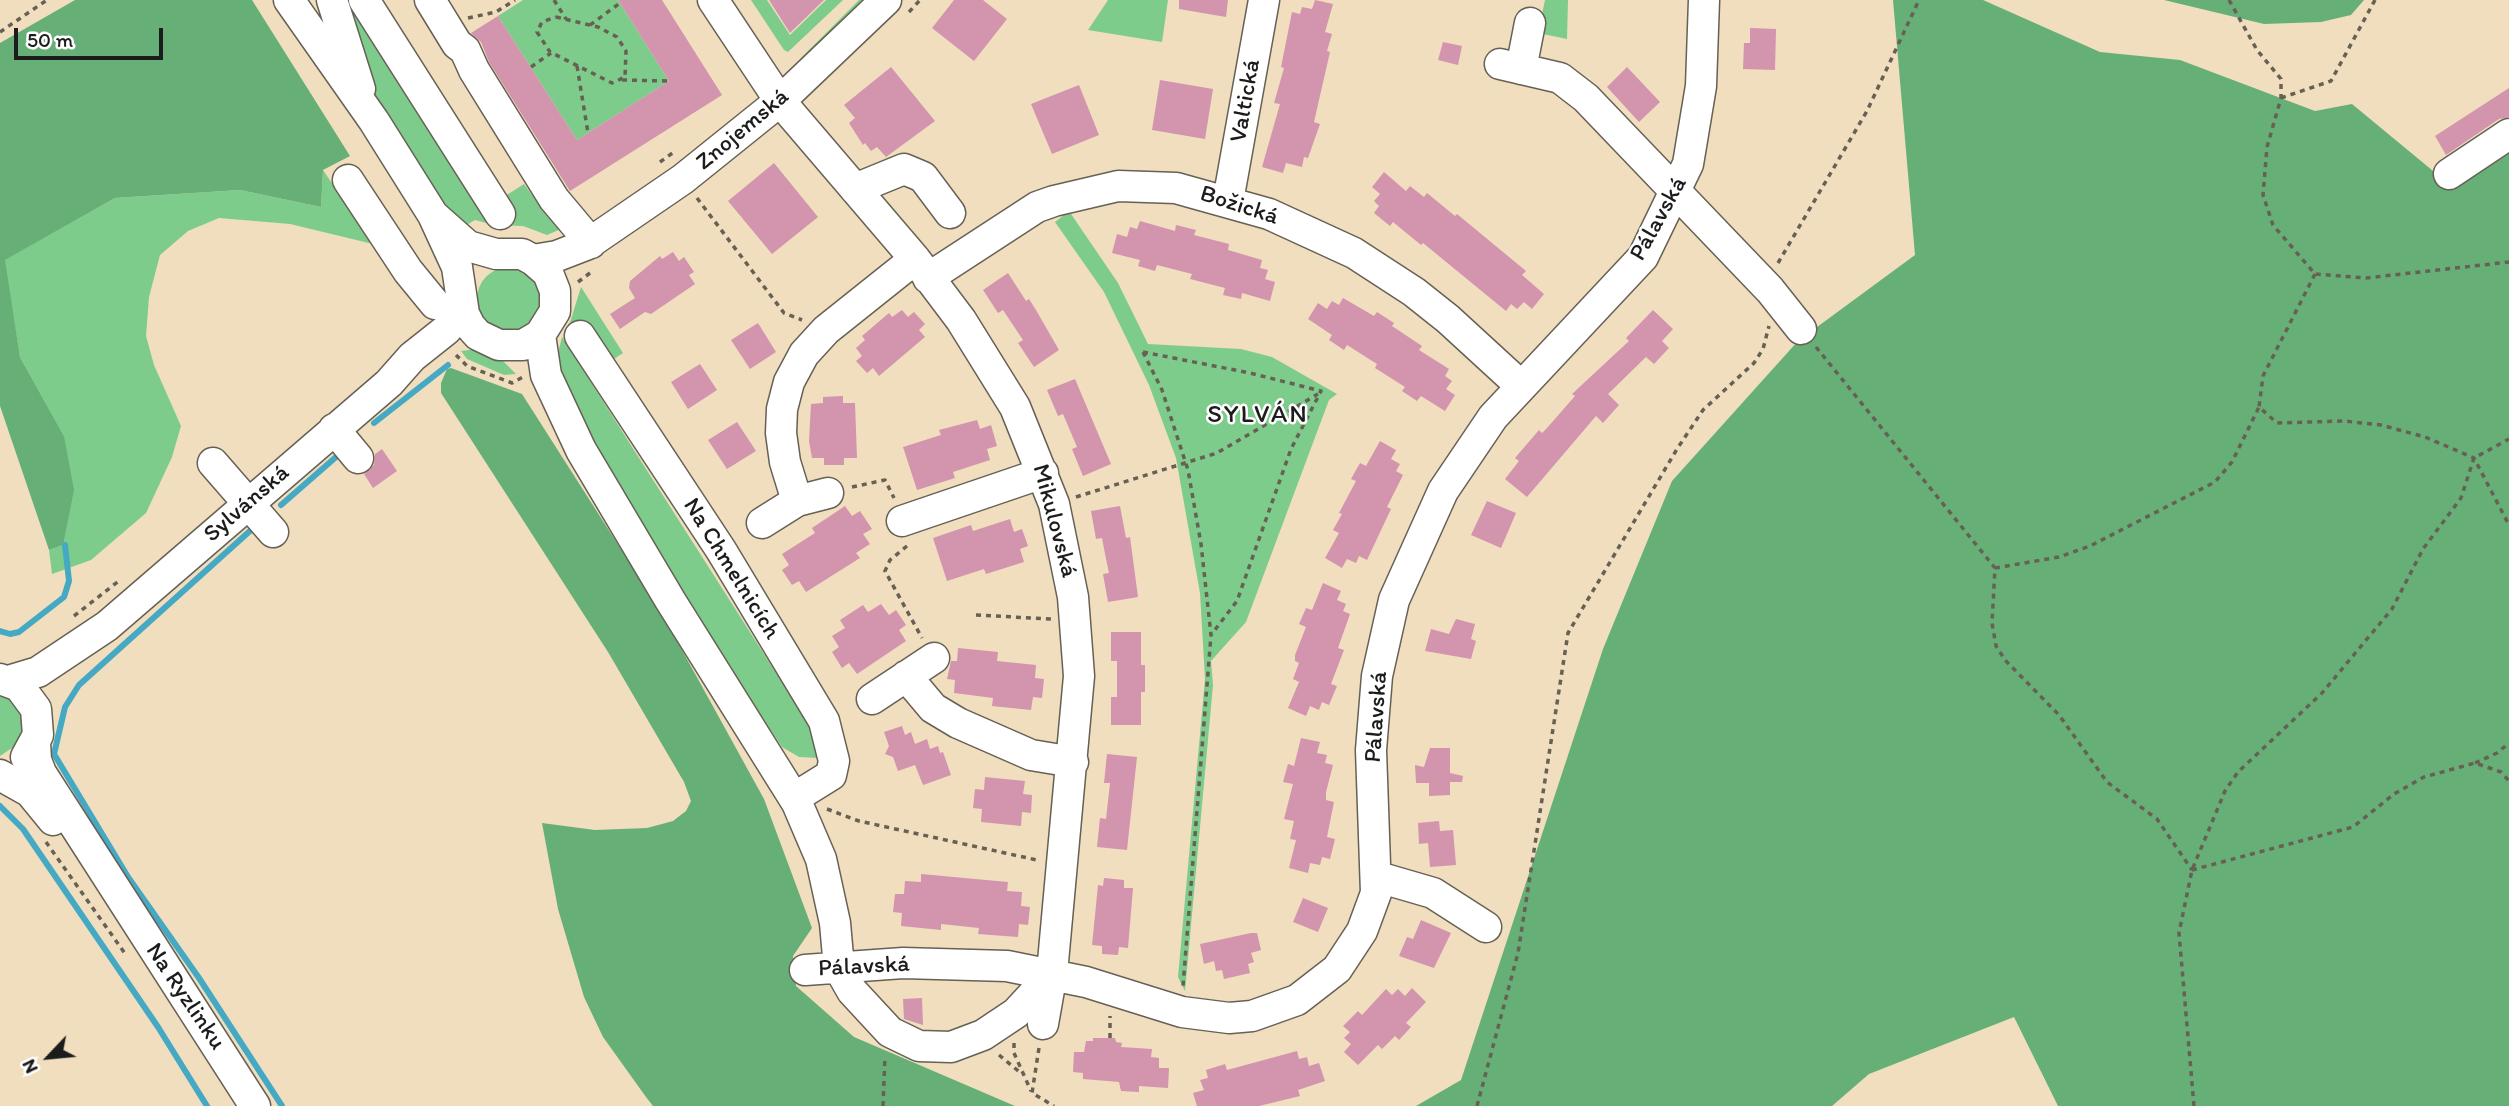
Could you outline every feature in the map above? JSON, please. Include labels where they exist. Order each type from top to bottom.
[{"type":"street","points":[[289,0],[374,121],[433,215],[457,267],[453,299]]},
{"type":"street","points":[[332,0],[356,78],[374,121]]},
{"type":"street","points":[[364,0],[500,214]]},
{"type":"street","name":"Mikulovská","points":[[713,0],[780,101],[922,268],[991,365],[1015,407],[1054,504],[1076,619],[1079,676],[1052,973],[1030,1019]]},
{"type":"street","name":"Znojemská","points":[[533,260],[557,256],[589,244],[694,194],[780,101],[886,0]]},
{"type":"street","name":"Valtická","points":[[1228,201],[1264,0]]},
{"type":"street","name":"Pálavská","points":[[805,970],[930,963],[1007,966],[1052,973],[1203,1017],[1240,1017],[1277,1009],[1319,985],[1337,969],[1362,931],[1376,893],[1378,877],[1371,750],[1377,676],[1394,600],[1443,491],[1493,416],[1643,257],[1688,164],[1701,86],[1704,0]]},
{"type":"street","points":[[434,1],[457,44],[465,50],[474,70],[554,199],[589,244]]},
{"type":"street","points":[[1530,23],[1510,66],[1560,78],[1577,91],[1770,290],[1801,329]]},
{"type":"street","points":[[2449,174],[2509,134]]},
{"type":"street","points":[[855,189],[904,169],[923,177],[950,213]]},
{"type":"street","points":[[348,180],[408,271],[453,299],[470,326],[517,361],[541,401],[581,450]]},
{"type":"street","name":"Božická","points":[[797,501],[785,462],[780,433],[782,409],[789,382],[804,354],[826,330],[922,268],[1037,207],[1083,191],[1146,185],[1176,188],[1228,201],[1297,225],[1383,271],[1448,319],[1521,386]]},
{"type":"street","points":[[433,215],[468,246],[496,254],[522,254],[548,273],[555,291],[555,311],[540,335],[523,345],[493,344]]},
{"type":"street","name":"Znojemská","points":[[555,291],[589,244]]},
{"type":"street","points":[[408,271],[447,246]]},
{"type":"street","points":[[453,299],[474,267],[496,254]]},
{"type":"street","name":"Sylvánská","points":[[4,680],[38,672],[107,625],[446,330],[454,321],[453,299]]},
{"type":"street","points":[[540,335],[546,375],[581,450],[676,610],[794,798],[821,859],[835,923],[839,968],[852,991],[890,1032],[919,1046],[951,1047],[1030,1019]]},
{"type":"street","name":"Na Chmelnicích","points":[[580,336],[721,550],[824,721],[834,761],[831,775],[794,798]]},
{"type":"street","name":"Sylvánská","points":[[388,383],[460,345],[493,344]]},
{"type":"street","points":[[334,429],[358,458]]},
{"type":"street","points":[[213,463],[273,532]]},
{"type":"street","points":[[902,521],[1043,473]]},
{"type":"street","points":[[762,523],[797,501],[828,493]]},
{"type":"street","name":"Sylvánská","points":[[0,773],[20,763],[37,730],[51,690],[107,625]]},
{"type":"street","points":[[872,699],[934,658]]},
{"type":"street","points":[[905,676],[933,708],[958,723],[1031,755],[1073,762]]},
{"type":"street","points":[[4,680],[27,695],[37,730]]},
{"type":"street","name":"Na Ryzlinku","points":[[37,730],[36,760],[41,773],[84,837],[113,889],[255,1106]]},
{"type":"street","name":"Na Ryzlinku","points":[[0,773],[30,792],[113,889]]},
{"type":"street","points":[[1378,877],[1433,893],[1486,927]]},
{"type":"path","points":[[0,32],[47,0]]},
{"type":"path","points":[[495,12],[514,0]]},
{"type":"path","points":[[554,0],[566,19]]},
{"type":"path","points":[[1477,1106],[1518,953],[1568,633],[1676,449],[1703,410],[1754,363],[1763,349],[1769,324],[1770,290],[1779,262],[1867,111],[1919,0]]},
{"type":"path","points":[[2229,0],[2257,50],[2281,79],[2281,98],[2267,147],[2263,195],[2273,225],[2315,274],[2366,278],[2509,262]]},
{"type":"path","points":[[2281,98],[2331,81],[2375,0]]},
{"type":"path","points":[[590,25],[620,3]]},
{"type":"path","points":[[621,80],[627,67],[623,43],[610,32],[550,17],[538,27],[540,39],[551,53],[612,83],[621,80],[669,81]]},
{"type":"path","points":[[531,67],[551,53]]},
{"type":"path","points":[[576,66],[588,133]]},
{"type":"path","points":[[654,166],[676,151]]},
{"type":"path","points":[[694,194],[784,313],[826,330]]},
{"type":"path","points":[[1995,568],[2059,558],[2090,546],[2215,482],[2232,462],[2259,407],[2263,376],[2315,274]]},
{"type":"path","points":[[1801,329],[1995,568],[1992,623],[1996,646],[2005,660],[2059,715],[2108,782],[2157,819],[2192,870]]},
{"type":"path","points":[[1182,995],[1211,635],[1201,544],[1185,463],[1162,390],[1143,352],[1250,373],[1321,391],[1291,449],[1237,601],[1211,635]]},
{"type":"path","points":[[1054,504],[1217,453],[1319,394]]},
{"type":"path","points":[[2259,407],[2277,423],[2344,421],[2381,425],[2425,437],[2474,458],[2509,525]]},
{"type":"path","points":[[2194,1106],[2179,933],[2192,870],[2225,791],[2238,772],[2322,693],[2392,609],[2423,549],[2461,498],[2474,458],[2509,439]]},
{"type":"path","points":[[828,493],[885,480],[908,539],[907,546],[890,561],[885,571],[934,658]]},
{"type":"path","points":[[976,615],[1057,620],[1056,610]]},
{"type":"path","points":[[2192,870],[2353,827],[2394,794],[2424,777],[2474,763],[2497,753],[2509,743]]},
{"type":"path","points":[[2474,763],[2501,772],[2509,781]]},
{"type":"path","points":[[859,821],[1046,861]]},
{"type":"path","points":[[41,836],[129,959]]},
{"type":"path","points":[[1110,1038],[1111,1010]]},
{"type":"path","points":[[1030,1019],[1032,1093]]},
{"type":"path","points":[[1030,1019],[1014,1053],[1032,1093],[1054,1106]]},
{"type":"path","points":[[883,1106],[883,1066],[890,1032]]},
{"type":"path","points":[[1040,1097],[1044,1106]]},
{"type":"green space","points":[[75,0],[252,0],[350,156],[323,170],[321,207],[240,190],[115,198],[5,260],[20,357],[64,436],[74,490],[63,545],[49,550],[0,406],[0,43]]},
{"type":"green space","points":[[347,0],[489,221],[502,198],[524,184],[547,216],[561,229],[547,235],[523,226],[494,225],[475,220],[460,229],[373,99]]},
{"type":"green space","points":[[523,0],[618,0],[669,81],[577,140],[498,16]]},
{"type":"green space","points":[[751,0],[767,0],[790,35],[826,0],[843,0],[788,52]]},
{"type":"green space","points":[[859,0],[868,0],[799,65],[800,59]]},
{"type":"green space","points":[[1108,0],[1168,0],[1162,42],[1088,30]]},
{"type":"green space","points":[[1545,0],[1568,0],[1567,39],[1538,33]]},
{"type":"green space","points":[[1893,0],[1983,0],[2100,52],[2180,60],[2315,111],[2352,104],[2450,185],[2509,145],[2509,1106],[2058,1106],[2014,1017],[1869,1074],[1832,1106],[1416,1106],[1461,1080],[1603,649],[1672,481],[1798,341],[1915,255]]},
{"type":"green space","points":[[2164,0],[2364,0],[2351,15],[2321,22],[2264,24]]},
{"type":"green space","points":[[323,170],[373,244],[290,224],[219,218],[188,231],[160,255],[149,297],[146,336],[154,365],[181,426],[172,457],[146,513],[91,560],[52,574],[49,550],[63,545],[64,436],[20,357],[4,260],[115,198],[240,190],[321,207]]},
{"type":"green space","points":[[1069,211],[1118,283],[1148,344],[1241,349],[1272,357],[1337,394],[1329,400],[1246,622],[1211,661],[1213,685],[1185,991],[1178,977],[1205,679],[1200,593],[1176,458],[1149,385],[1104,292],[1055,222]]},
{"type":"green space","points":[[503,267],[515,267],[532,276],[539,287],[539,311],[532,322],[515,331],[503,331],[491,326],[482,317],[477,305],[477,293],[482,281],[491,272]]},
{"type":"green space","points":[[581,287],[623,353],[614,359],[604,359],[568,329]]},
{"type":"green space","points":[[562,337],[820,742],[820,758],[799,757],[782,747],[710,639],[613,477],[557,375],[561,367],[558,353]]},
{"type":"green space","points":[[477,349],[497,355],[516,374],[504,375],[467,359],[461,351]]},
{"type":"green space","points":[[451,368],[522,394],[661,612],[764,799],[812,928],[793,956],[796,986],[854,1037],[1015,1106],[653,1106],[646,1097],[603,1037],[584,997],[558,909],[542,823],[595,830],[647,828],[673,821],[686,811],[691,801],[684,782],[608,652],[441,393],[441,383],[447,369]]},
{"type":"green space","points":[[0,693],[9,696],[20,708],[24,726],[18,744],[0,756]]},
{"type":"building","points":[[618,0],[662,0],[722,95],[570,191],[489,62],[481,42],[471,33],[498,16],[577,140],[669,81]]},
{"type":"building","points":[[769,0],[824,0],[790,33]]},
{"type":"building","points":[[954,0],[983,0],[1007,19],[974,61],[932,28]]},
{"type":"building","points":[[1179,0],[1228,0],[1226,17],[1179,9]]},
{"type":"building","points":[[1315,0],[1333,4],[1325,32],[1332,34],[1327,51],[1330,52],[1314,122],[1320,124],[1302,167],[1286,163],[1283,173],[1262,167],[1280,104],[1274,103],[1284,68],[1281,67],[1292,12],[1300,14],[1302,7],[1312,9]]},
{"type":"building","points":[[1750,28],[1776,29],[1775,70],[1743,69],[1744,43],[1750,43]]},
{"type":"building","points":[[1443,42],[1462,46],[1458,65],[1438,60]]},
{"type":"building","points":[[891,67],[935,121],[886,157],[877,147],[871,151],[865,143],[863,145],[849,123],[855,118],[844,105]]},
{"type":"building","points":[[1627,67],[1660,102],[1639,122],[1607,87]]},
{"type":"building","points":[[1160,80],[1213,89],[1205,139],[1152,130]]},
{"type":"building","points":[[1079,85],[1099,135],[1052,154],[1031,104]]},
{"type":"building","points":[[2509,88],[2509,117],[2499,119],[2446,155],[2435,136]]},
{"type":"building","points":[[774,163],[818,217],[772,254],[728,201]]},
{"type":"building","points":[[1384,172],[1406,191],[1410,186],[1424,197],[1427,193],[1526,271],[1522,275],[1544,294],[1532,309],[1524,302],[1517,309],[1511,304],[1506,311],[1423,243],[1421,245],[1393,222],[1390,226],[1374,213],[1379,206],[1374,201],[1380,194],[1372,187]]},
{"type":"building","points":[[1140,221],[1175,231],[1176,225],[1196,230],[1194,235],[1229,244],[1228,250],[1262,260],[1260,268],[1268,270],[1265,279],[1275,282],[1270,301],[1242,293],[1241,299],[1223,295],[1225,288],[1190,279],[1192,274],[1157,265],[1155,271],[1138,266],[1140,260],[1112,253],[1117,234],[1127,237],[1130,227],[1137,229]]},
{"type":"building","points":[[673,252],[679,261],[684,257],[694,272],[689,275],[695,284],[651,314],[645,312],[620,329],[610,314],[635,298],[629,288],[630,281],[660,256],[662,259]]},
{"type":"building","points":[[1008,273],[1026,301],[1029,299],[1059,350],[1034,367],[1018,343],[1023,340],[1003,310],[998,313],[983,290]]},
{"type":"building","points":[[1343,298],[1374,316],[1377,312],[1394,323],[1392,326],[1422,346],[1419,350],[1449,369],[1445,376],[1452,381],[1446,389],[1455,395],[1445,411],[1421,396],[1417,401],[1402,391],[1405,387],[1375,368],[1377,364],[1347,345],[1344,350],[1329,340],[1332,335],[1308,319],[1318,303],[1327,309],[1332,301],[1339,305]]},
{"type":"building","points":[[902,310],[908,317],[914,312],[925,324],[919,330],[925,337],[879,376],[873,368],[867,373],[856,361],[862,356],[856,348],[865,340],[862,336],[889,313],[892,317]]},
{"type":"building","points":[[1653,310],[1673,329],[1662,341],[1669,348],[1654,364],[1646,357],[1608,394],[1619,405],[1603,423],[1596,416],[1527,497],[1505,479],[1519,461],[1515,458],[1539,430],[1542,433],[1547,428],[1575,396],[1572,394],[1629,341],[1626,338]]},
{"type":"building","points":[[758,323],[776,352],[750,369],[731,340]]},
{"type":"building","points":[[700,364],[717,390],[688,409],[671,382]]},
{"type":"building","points":[[1075,379],[1111,464],[1083,476],[1072,449],[1077,447],[1063,414],[1058,416],[1047,390]]},
{"type":"building","points":[[843,396],[843,403],[855,403],[857,458],[844,458],[844,465],[824,465],[824,458],[812,458],[809,441],[811,404],[823,403],[823,397]]},
{"type":"building","points":[[977,420],[980,429],[991,425],[997,446],[987,449],[990,460],[953,472],[955,478],[917,490],[903,447],[941,435],[939,430]]},
{"type":"building","points":[[737,422],[756,451],[727,469],[708,440]]},
{"type":"building","points":[[1380,441],[1396,450],[1391,459],[1400,464],[1396,471],[1403,475],[1387,507],[1391,509],[1367,560],[1359,556],[1356,563],[1347,559],[1342,568],[1325,558],[1339,533],[1333,530],[1356,481],[1351,479],[1360,463],[1366,466]]},
{"type":"building","points":[[382,449],[397,471],[373,488],[364,474],[374,465],[375,454]]},
{"type":"building","points":[[1487,501],[1516,513],[1501,548],[1471,535]]},
{"type":"building","points":[[845,506],[852,516],[860,511],[872,529],[863,534],[870,544],[856,553],[860,558],[806,592],[799,581],[792,585],[782,570],[789,565],[782,554],[815,533],[812,528]]},
{"type":"building","points":[[1120,506],[1126,538],[1130,537],[1138,597],[1108,602],[1103,574],[1109,573],[1102,538],[1096,539],[1091,511]]},
{"type":"building","points":[[1010,519],[1014,532],[1022,529],[1028,546],[1020,549],[1024,562],[986,574],[984,569],[947,581],[933,538],[971,525],[973,531]]},
{"type":"building","points":[[1323,583],[1341,591],[1337,600],[1346,604],[1343,611],[1350,614],[1338,648],[1344,650],[1331,684],[1337,686],[1329,705],[1322,702],[1319,710],[1310,706],[1306,716],[1288,708],[1299,682],[1293,679],[1299,663],[1295,661],[1295,655],[1306,627],[1299,624],[1306,608],[1312,610]]},
{"type":"building","points":[[881,604],[889,615],[896,610],[906,625],[899,630],[906,641],[857,674],[849,663],[842,668],[832,652],[839,647],[832,636],[845,628],[840,620],[863,605],[868,612]]},
{"type":"building","points":[[1456,619],[1475,624],[1471,639],[1476,641],[1471,659],[1425,651],[1431,629],[1449,634]]},
{"type":"building","points":[[1111,632],[1141,632],[1141,665],[1145,665],[1145,692],[1141,692],[1141,725],[1111,725],[1111,697],[1117,697],[1117,661],[1111,661]]},
{"type":"building","points":[[958,648],[998,652],[997,661],[1036,665],[1035,678],[1044,679],[1042,698],[1033,697],[1031,710],[992,706],[993,698],[954,693],[955,680],[947,679],[951,661],[957,661]]},
{"type":"building","points":[[902,726],[905,735],[911,732],[915,744],[927,739],[930,749],[938,746],[940,753],[943,752],[951,775],[923,785],[915,765],[898,771],[893,757],[885,754],[889,746],[884,732]]},
{"type":"building","points":[[1301,738],[1320,742],[1317,753],[1327,755],[1325,763],[1333,765],[1326,792],[1326,800],[1334,802],[1327,837],[1335,839],[1330,859],[1322,857],[1320,865],[1310,863],[1308,873],[1289,868],[1296,840],[1290,839],[1294,821],[1284,819],[1293,784],[1283,782],[1288,764],[1294,766]]},
{"type":"building","points":[[1430,748],[1450,748],[1450,773],[1463,776],[1462,782],[1450,782],[1450,795],[1429,796],[1429,783],[1416,783],[1415,765],[1424,767]]},
{"type":"building","points":[[1107,754],[1137,757],[1127,850],[1097,847],[1100,818],[1106,819],[1110,783],[1104,783]]},
{"type":"building","points":[[985,777],[1025,781],[1023,794],[1032,795],[1031,813],[1022,812],[1021,826],[981,822],[982,809],[973,808],[975,789],[984,790]]},
{"type":"building","points":[[1439,821],[1440,831],[1453,830],[1456,865],[1430,867],[1428,843],[1419,844],[1418,823]]},
{"type":"building","points":[[921,874],[1008,882],[1007,891],[1022,892],[1021,906],[1030,907],[1028,925],[1019,924],[1018,937],[978,934],[979,928],[941,924],[941,930],[901,926],[902,913],[893,912],[895,894],[904,894],[905,881],[921,882]]},
{"type":"building","points":[[1104,878],[1124,880],[1124,888],[1133,888],[1128,948],[1119,947],[1118,955],[1102,954],[1102,946],[1092,945],[1098,885],[1103,886]]},
{"type":"building","points":[[1303,898],[1328,908],[1318,932],[1293,922]]},
{"type":"building","points":[[1421,920],[1451,933],[1434,968],[1399,956],[1407,937],[1413,939]]},
{"type":"building","points":[[1257,933],[1261,950],[1251,953],[1254,962],[1248,964],[1250,973],[1224,979],[1222,970],[1216,971],[1214,961],[1204,964],[1200,944]]},
{"type":"building","points":[[1412,988],[1426,1002],[1406,1023],[1411,1027],[1399,1040],[1395,1036],[1382,1049],[1378,1045],[1358,1065],[1344,1052],[1351,1044],[1344,1038],[1350,1032],[1343,1026],[1358,1011],[1362,1015],[1386,989],[1392,995],[1398,989],[1405,996]]},
{"type":"building","points":[[922,998],[923,1025],[904,1019],[903,999]]},
{"type":"building","points":[[1093,1038],[1115,1038],[1116,1042],[1122,1043],[1121,1047],[1152,1049],[1151,1057],[1159,1058],[1159,1068],[1169,1068],[1168,1088],[1139,1086],[1139,1092],[1121,1091],[1119,1082],[1083,1079],[1083,1073],[1073,1072],[1074,1052],[1084,1052],[1086,1041],[1093,1041]]},
{"type":"building","points":[[1297,1051],[1299,1059],[1307,1057],[1309,1066],[1319,1063],[1325,1081],[1298,1090],[1300,1096],[1259,1106],[1197,1106],[1193,1093],[1204,1090],[1200,1080],[1208,1078],[1206,1070],[1225,1064],[1227,1070]]},
{"type":"waterway","points":[[374,423],[448,365]]},
{"type":"waterway","points":[[281,505],[336,457]]},
{"type":"waterway","points":[[251,530],[79,685],[65,707],[54,754],[128,877],[199,978],[282,1106]]},
{"type":"waterway","points":[[0,631],[10,634],[19,632],[64,597],[69,581],[65,545]]},
{"type":"waterway","points":[[0,806],[23,829],[158,1027],[207,1106]]},
{"type":"district","name":"SYLVÁN","points":[[1258,415]]}]
